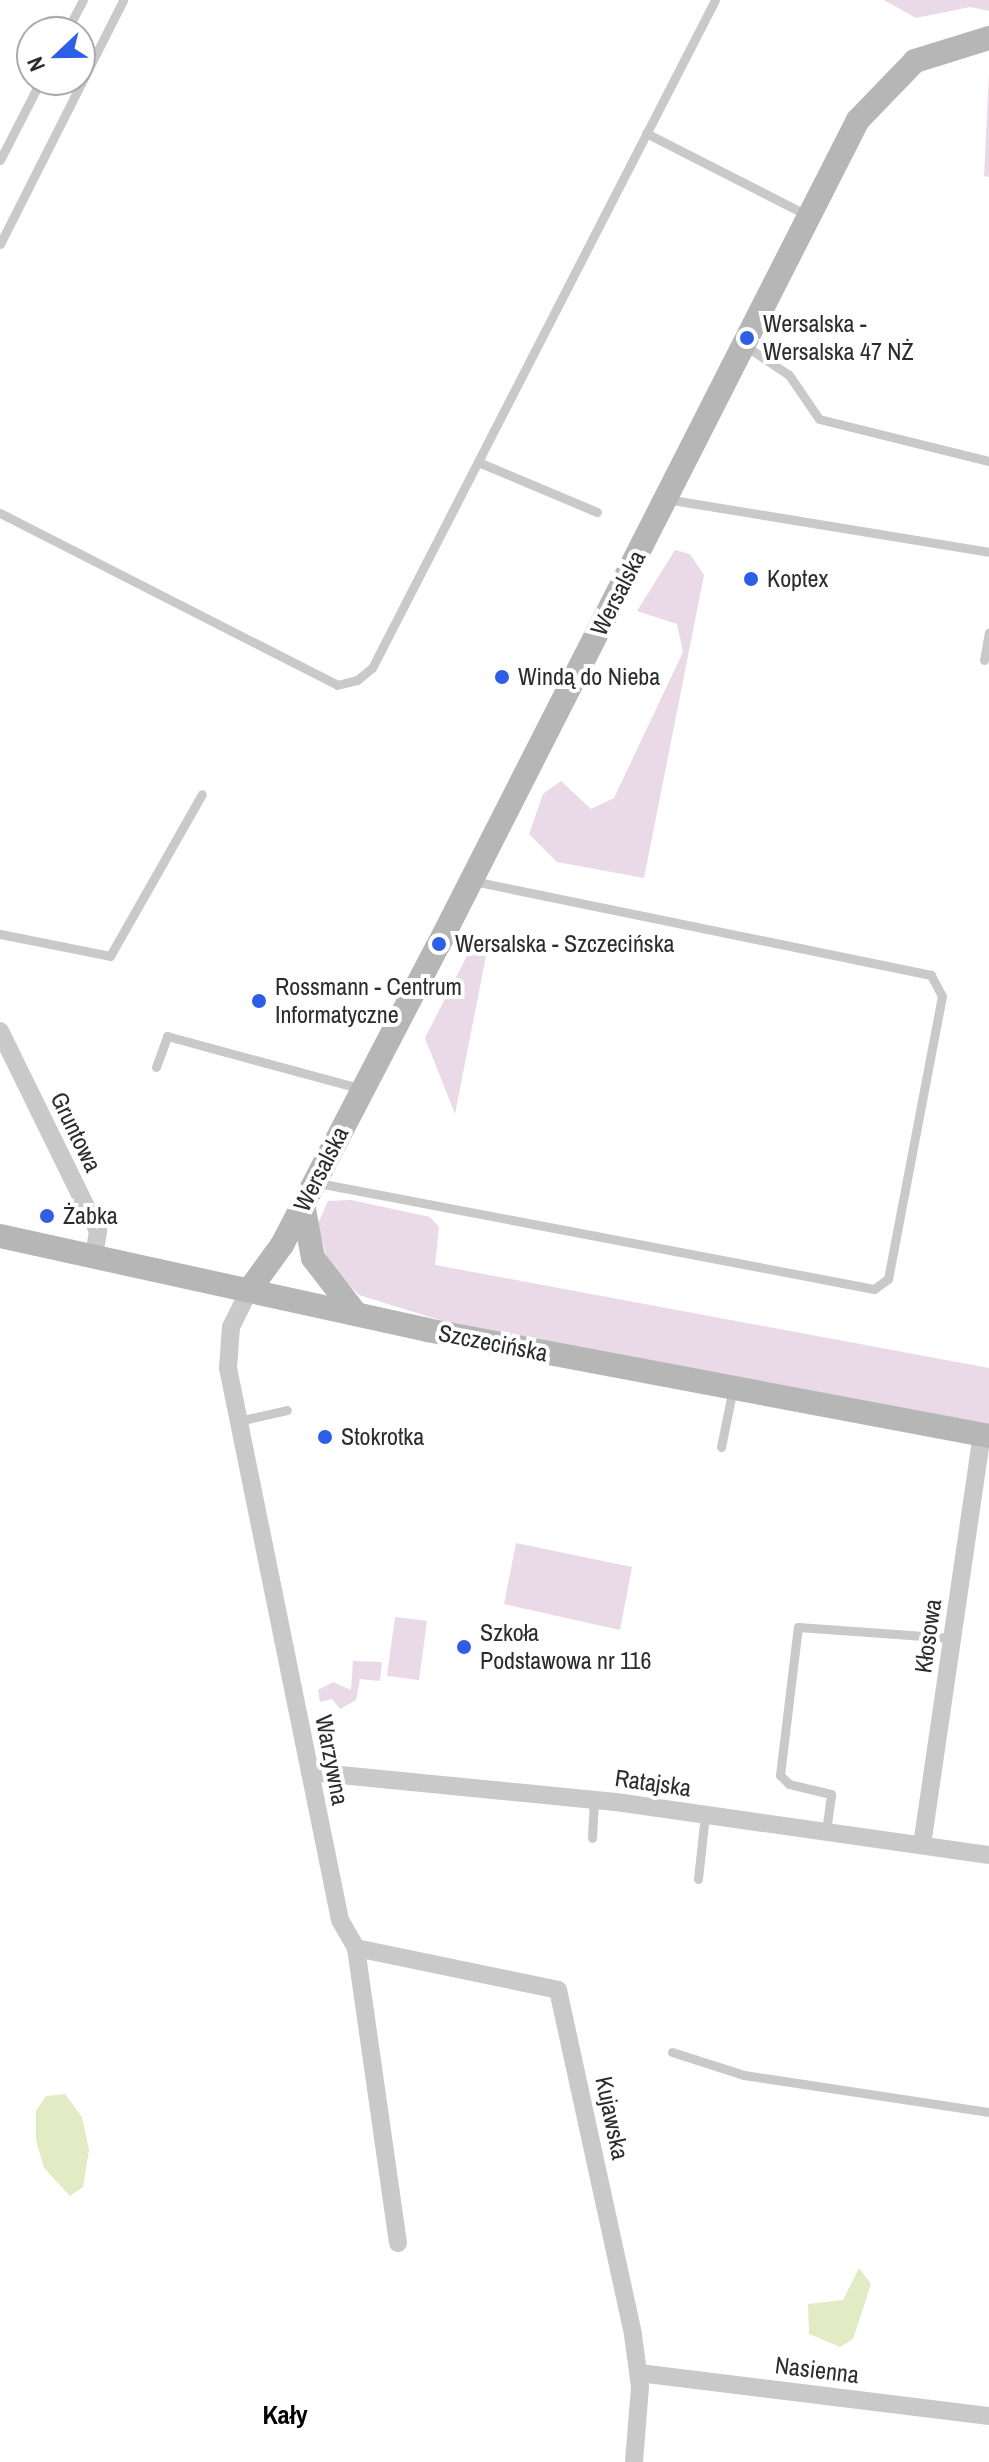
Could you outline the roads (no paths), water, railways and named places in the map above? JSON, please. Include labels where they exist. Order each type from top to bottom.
[{"type":"street","name":"Wersalska","points":[[250,1289],[303,1204],[809,216],[880,89],[930,53],[989,38]]},
{"type":"street","name":"Gruntowa","points":[[0,1031],[98,1231],[94,1257]]},
{"type":"street","points":[[303,1204],[313,1258],[356,1312]]},
{"type":"street","name":"Szczecińska","points":[[0,1236],[356,1312],[986,1436]]},
{"type":"street","name":"Warzywna","points":[[250,1289],[227,1348],[340,1920],[356,1948],[398,2243]]},
{"type":"street","name":"Kłosowa","points":[[922,1845],[986,1436]]},
{"type":"street","name":"Ratajska","points":[[310,1772],[594,1800],[989,1855]]},
{"type":"street","name":"Kujawska","points":[[356,1948],[558,1990],[639,2373],[634,2462]]},
{"type":"street","name":"Nasienna","points":[[639,2373],[989,2416]]},
{"type":"lane","points":[[0,244],[123,0]]},
{"type":"lane","points":[[0,513],[337,685],[372,668],[715,0]]},
{"type":"lane","points":[[0,160],[33,96]]},
{"type":"lane","points":[[646,133],[809,216]]},
{"type":"lane","points":[[744,345],[789,375],[819,419],[989,461]]},
{"type":"lane","points":[[478,462],[597,512]]},
{"type":"lane","points":[[666,499],[989,552]]},
{"type":"lane","points":[[984,660],[989,632]]},
{"type":"lane","points":[[0,934],[110,956],[202,794]]},
{"type":"lane","points":[[319,1173],[874,1289],[888,1279],[942,996],[931,975],[471,881]]},
{"type":"lane","points":[[156,1067],[167,1036],[362,1089]]},
{"type":"lane","points":[[721,1447],[733,1388]]},
{"type":"lane","points":[[239,1421],[287,1410]]},
{"type":"lane","points":[[826,1831],[831,1794],[789,1784],[780,1775],[798,1627],[952,1638]]},
{"type":"lane","points":[[592,1838],[594,1800]]},
{"type":"lane","points":[[698,1879],[705,1815]]},
{"type":"lane","points":[[672,2052],[744,2075],[989,2112]]},
{"type":"place","name":"Wersalska - Wersalska 47 NŻ","points":[[747,338]]},
{"type":"place","name":"Koptex","points":[[751,579]]},
{"type":"place","name":"Windą do Nieba","points":[[502,677]]},
{"type":"place","name":"Wersalska - Szczecińska","points":[[439,944]]},
{"type":"place","name":"Rossmann - Centrum Informatyczne","points":[[259,1001]]},
{"type":"place","name":"Żabka","points":[[47,1216]]},
{"type":"place","name":"Stokrotka","points":[[325,1437]]},
{"type":"place","name":"Szkoła Podstawowa nr 116","points":[[464,1647]]},
{"type":"district","name":"Kały","points":[[285,2415]]}]
